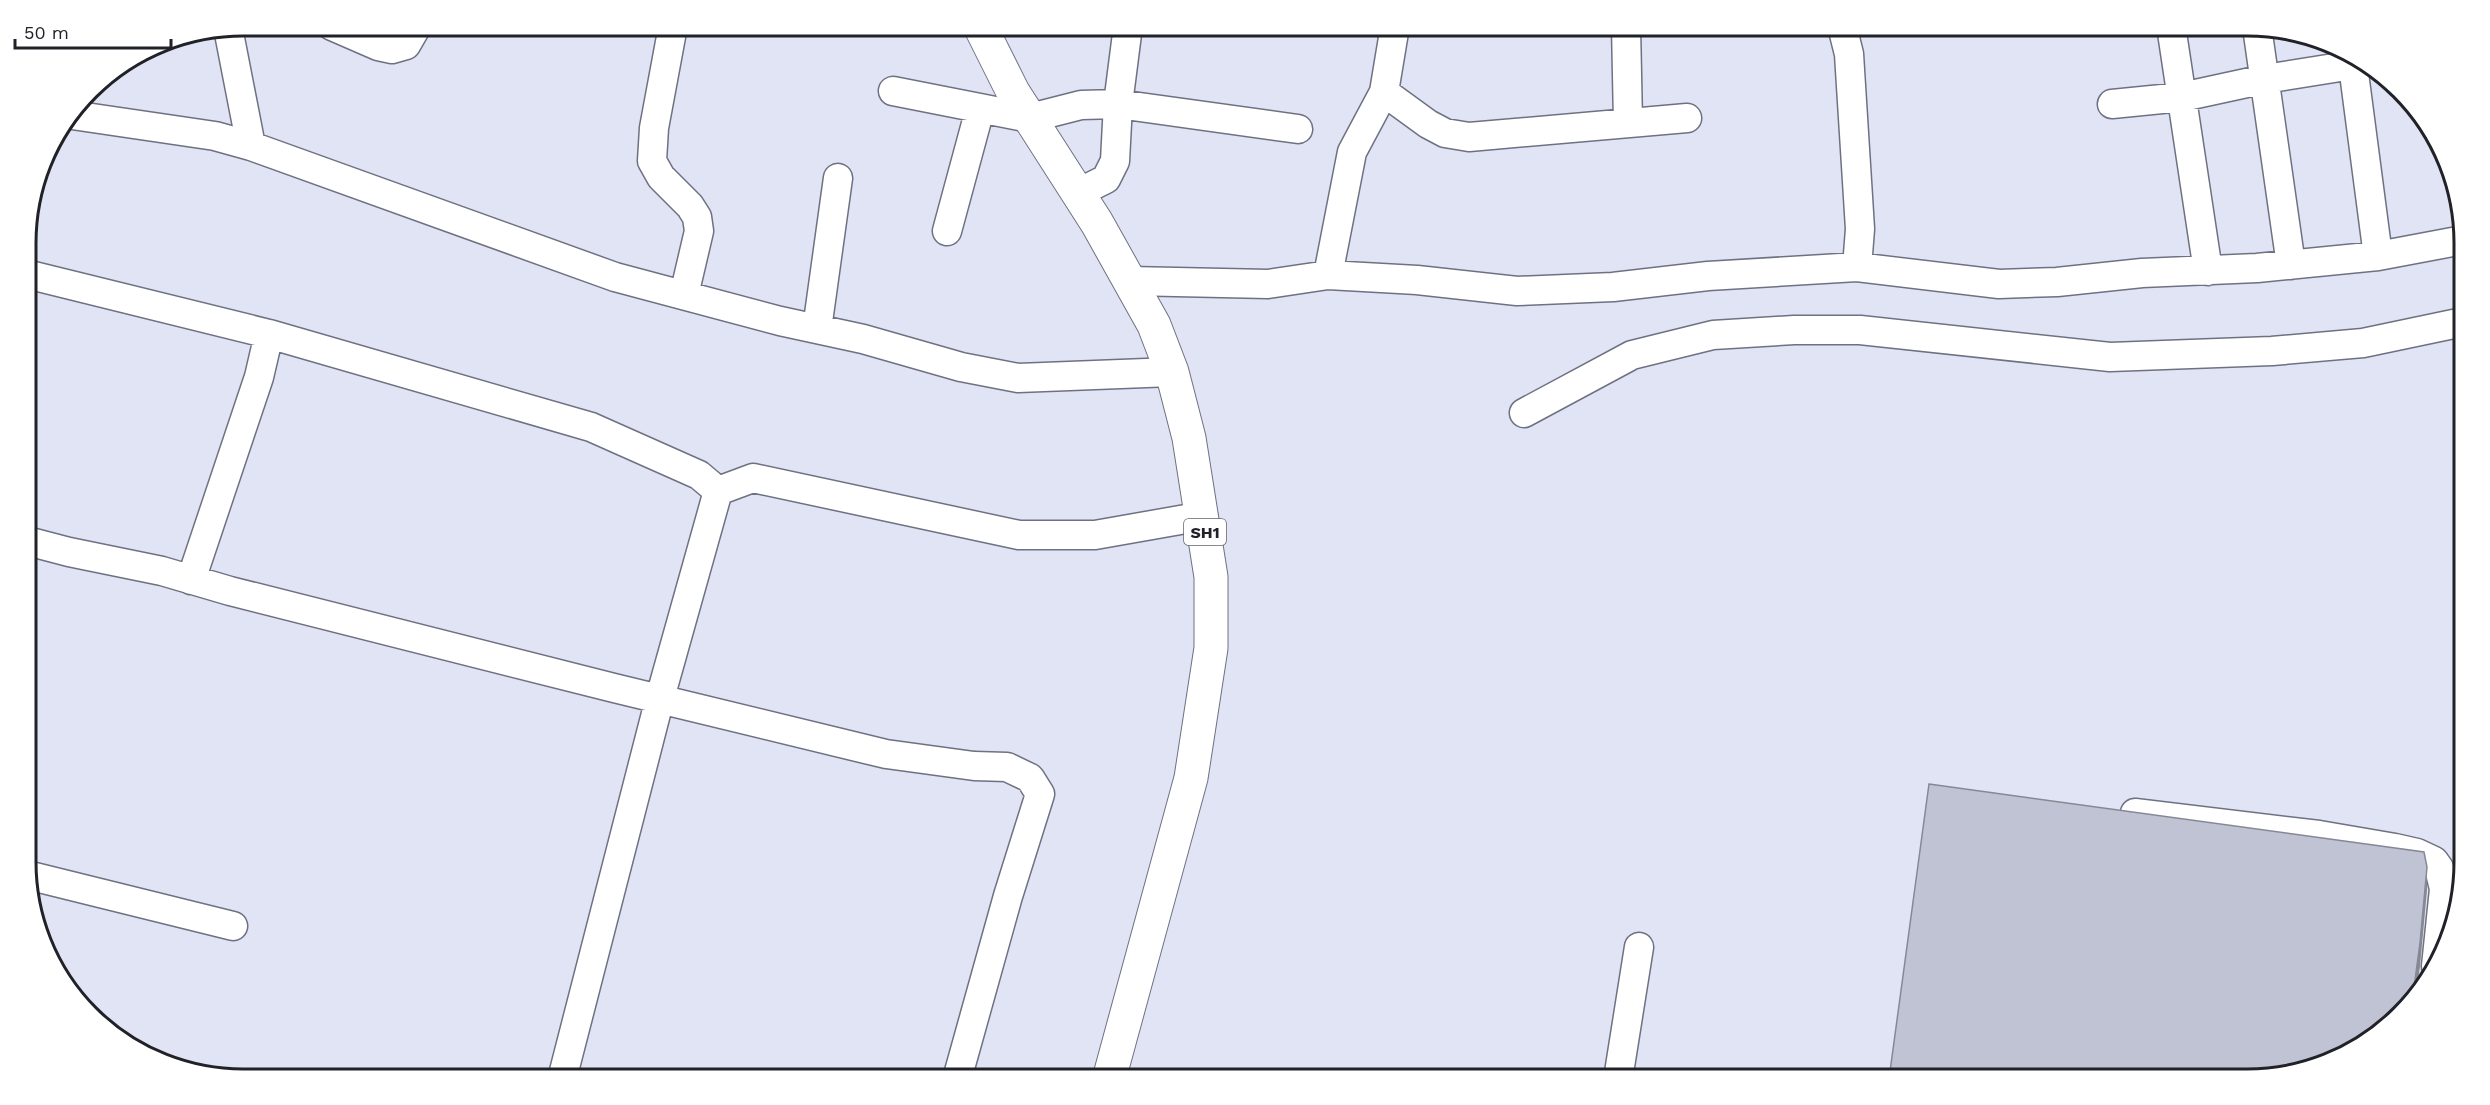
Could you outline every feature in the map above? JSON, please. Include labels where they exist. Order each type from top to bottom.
[{"type":"main road","name":"SH1","points":[[985,36],[1008,83],[1078,193],[1154,325],[1172,372],[1189,438],[1211,577],[1211,636],[1202,717],[1191,778],[1112,1069]]},
{"type":"street","points":[[355,36],[378,46],[392,49],[406,45],[411,36]]},
{"type":"street","points":[[671,36],[654,128],[652,161],[661,177],[690,206],[697,217],[699,231],[684,296]]},
{"type":"street","points":[[1078,193],[1106,179],[1115,161],[1118,104],[1127,36]]},
{"type":"street","points":[[1328,275],[1352,152],[1384,92],[1393,36]]},
{"type":"street","points":[[1626,36],[1628,123]]},
{"type":"street","points":[[1844,36],[1849,54],[1860,229],[1857,267]]},
{"type":"street","points":[[2173,36],[2208,271]]},
{"type":"street","points":[[2258,36],[2291,265]]},
{"type":"street","points":[[230,37],[251,146]]},
{"type":"street","points":[[2112,104],[2182,97],[2349,63]]},
{"type":"street","points":[[2356,67],[2378,256]]},
{"type":"street","points":[[893,91],[1030,118],[1081,105],[1118,104],[1298,129]]},
{"type":"street","points":[[1384,92],[1428,124],[1445,133],[1469,136],[1687,118]]},
{"type":"street","points":[[947,231],[980,109]]},
{"type":"street","points":[[80,116],[215,136],[251,146],[615,277],[863,339],[961,367],[1018,378],[1172,372]]},
{"type":"street","points":[[817,329],[838,178]]},
{"type":"street","points":[[1130,281],[1268,284],[1328,275],[1417,280],[1517,291],[1613,287],[1708,276],[1857,267],[1999,284],[2291,265],[2378,256],[2454,242]]},
{"type":"street","points":[[36,276],[270,334],[591,427],[699,475],[718,491]]},
{"type":"street","points":[[1524,413],[1632,356],[1713,335],[1794,330],[1860,330],[2110,357],[2271,351],[2363,343],[2454,324]]},
{"type":"street","points":[[191,580],[259,377],[270,334]]},
{"type":"street","points":[[718,491],[753,478],[1019,535],[1095,535],[1203,516]]},
{"type":"street","points":[[565,1069],[660,698],[718,491]]},
{"type":"street","points":[[36,543],[162,571],[734,719],[886,754],[974,766],[1007,766],[1030,778],[1040,794],[1008,896],[960,1069]]},
{"type":"street","points":[[2135,813],[2319,835],[2417,853],[2434,861],[2439,868],[2444,889],[2439,939]]},
{"type":"street","points":[[37,878],[233,926]]},
{"type":"street","points":[[1620,1069],[1639,947]]},
{"type":"building","points":[[1929,784],[2424,852],[2427,867],[2415,983],[2393,1008],[2373,1026],[2339,1048],[2288,1065],[2261,1069],[1890,1069]]}]
